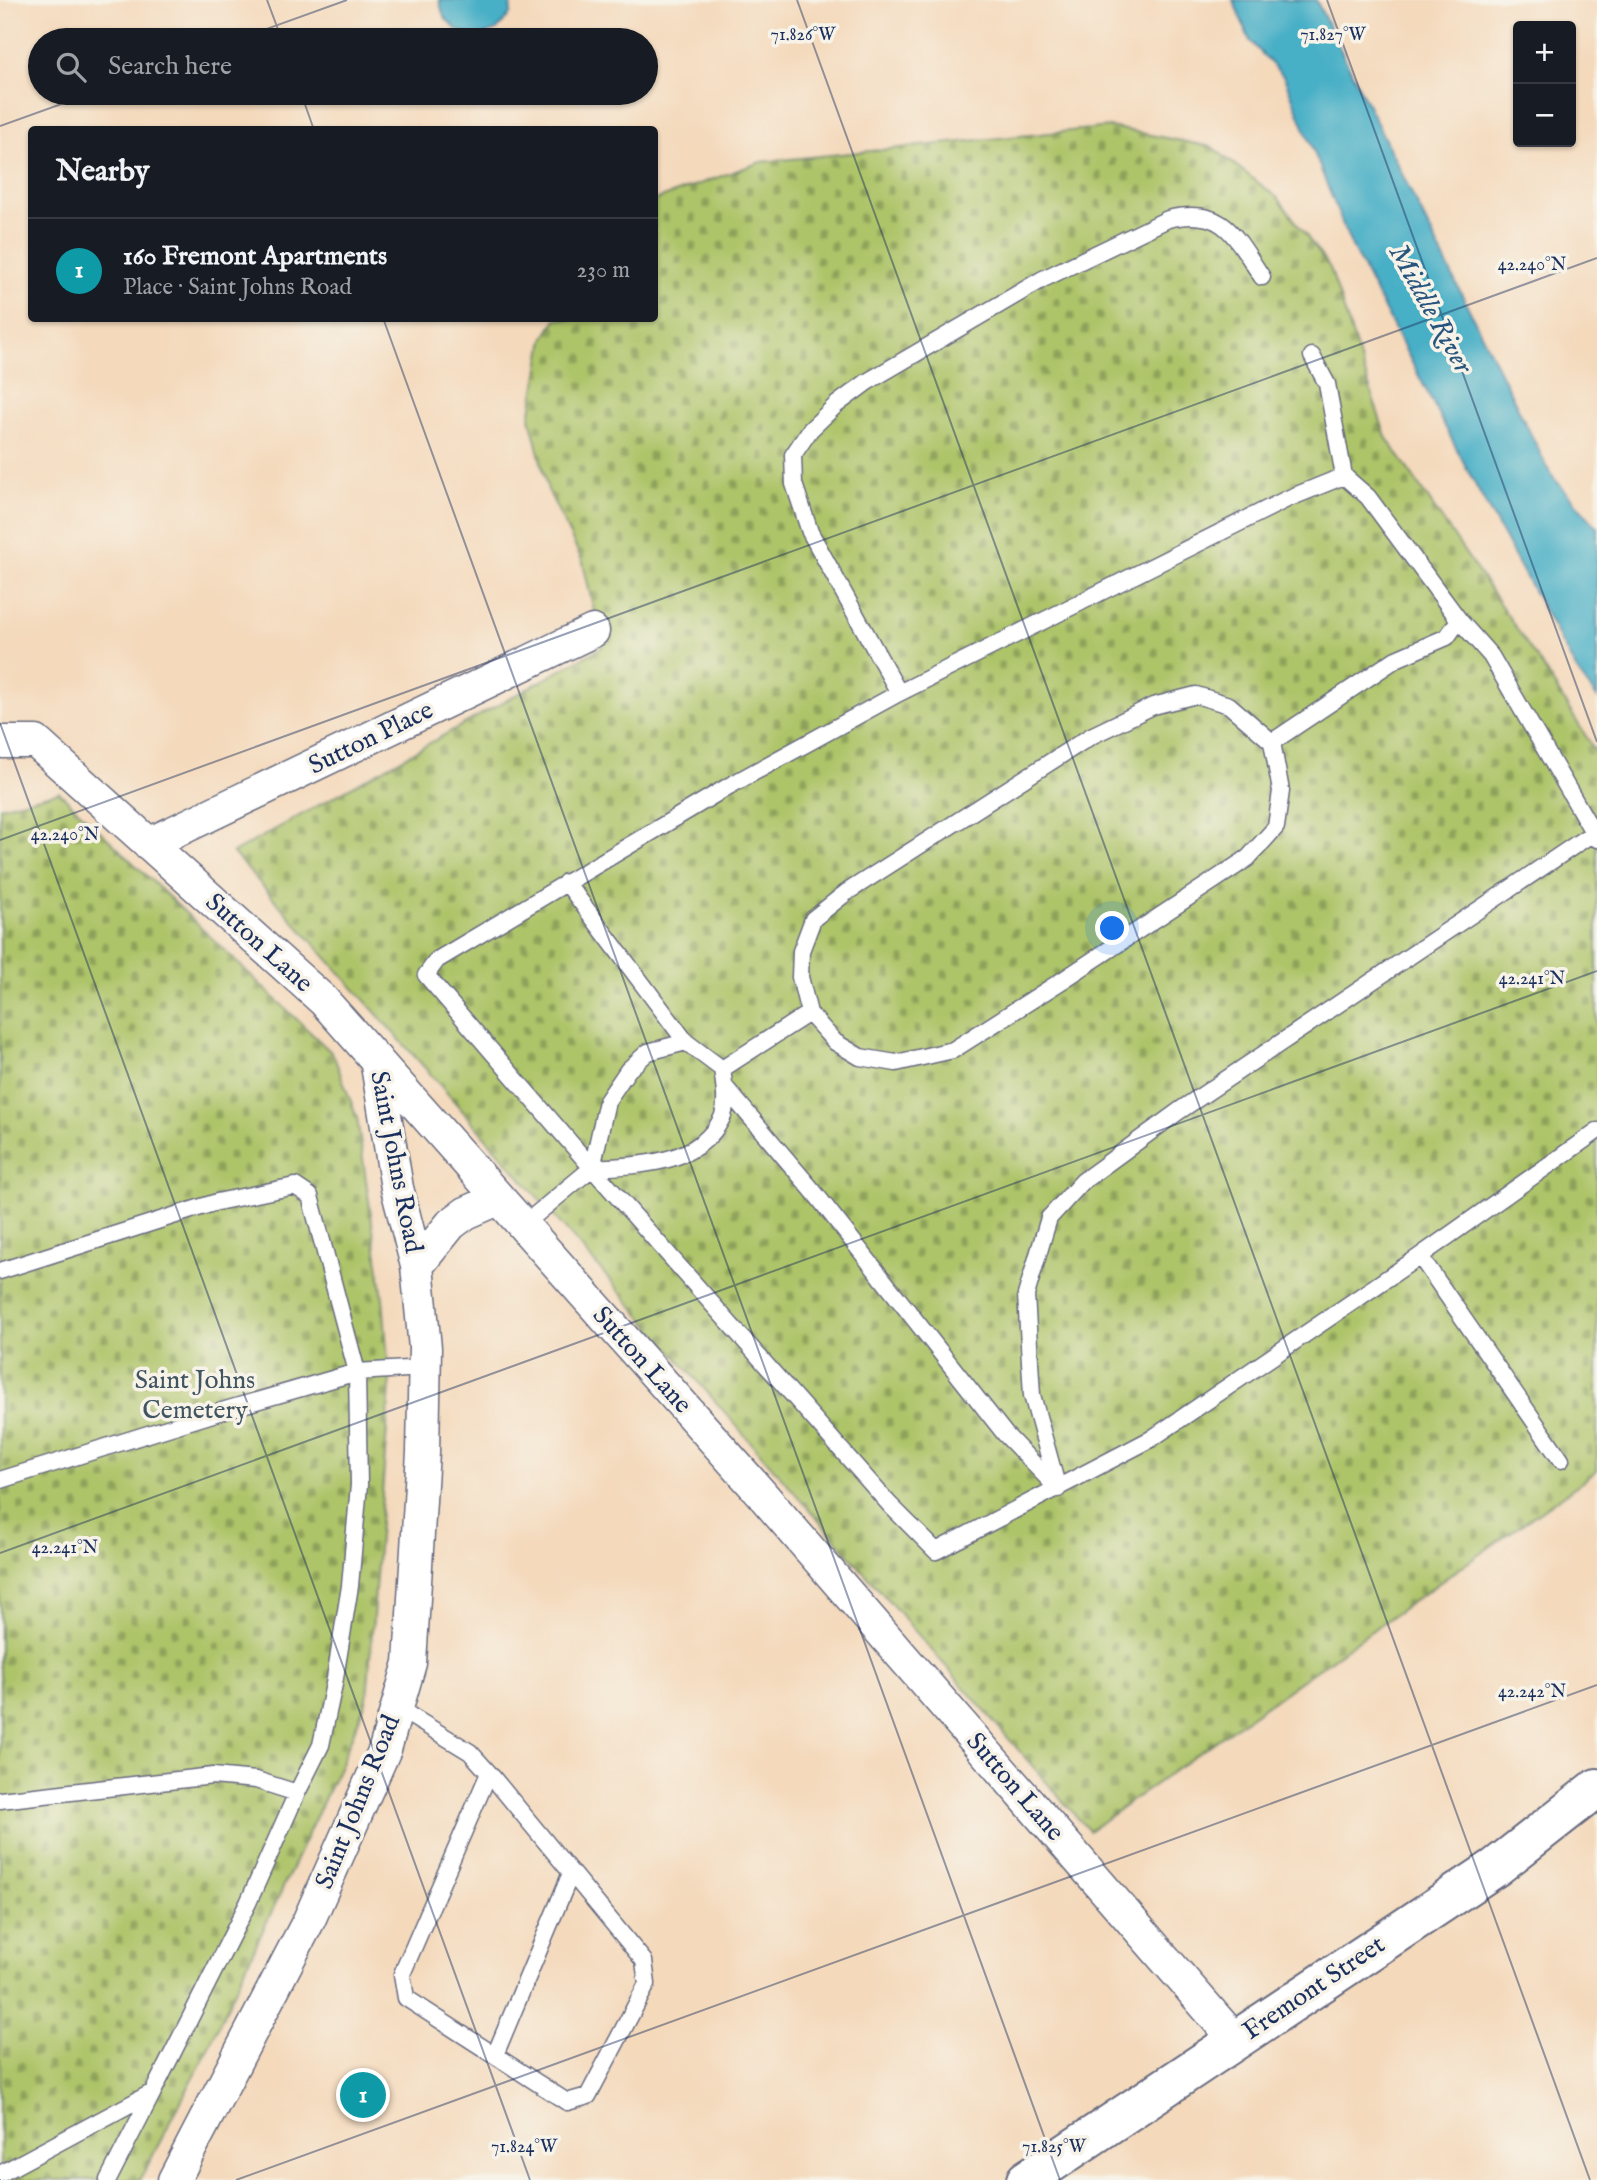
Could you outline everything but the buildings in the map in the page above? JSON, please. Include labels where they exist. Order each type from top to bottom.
[{"type":"street","name":"Sutton Place","points":[[149,844],[593,631]]},
{"type":"street","name":"Sutton Lane","points":[[0,742],[36,742],[323,1000],[768,1501],[1235,2040]]},
{"type":"street","name":"Saint Johns Road","points":[[174,2180],[309,1920],[384,1749],[410,1663],[423,1451],[425,1348],[417,1265],[397,1188],[375,1058]]},
{"type":"street","name":"Saint Johns Road","points":[[417,1265],[452,1224],[466,1213],[498,1199]]},
{"type":"street","name":"Fremont Street","points":[[1026,2180],[1496,1867],[1597,1788]]},
{"type":"lane","points":[[900,693],[810,532],[794,484],[792,468],[793,455],[810,430],[836,405],[902,360],[1043,279],[1168,219],[1188,215],[1207,216],[1232,231],[1262,277]]},
{"type":"lane","points":[[1058,1489],[1032,1395],[1026,1295],[1049,1218],[1083,1181],[1179,1111],[1595,836],[1491,656],[1458,620],[1368,496],[1344,476],[1327,384],[1312,356]]},
{"type":"lane","points":[[1344,476],[1287,499],[900,693],[729,786],[566,882],[437,960],[426,975],[592,1168],[890,1505],[936,1551],[1151,1439],[1420,1256],[1597,1131]]},
{"type":"lane","points":[[1272,742],[1396,659],[1447,637],[1458,620]]},
{"type":"lane","points":[[1196,695],[1229,705],[1272,742],[1281,791],[1276,827],[1248,858],[953,1050],[896,1063],[860,1056],[835,1042],[809,1013],[800,977],[801,951],[813,919],[848,892],[1091,736],[1153,706],[1196,695]]},
{"type":"lane","points":[[522,1226],[592,1168],[635,1166],[668,1160],[693,1149],[710,1134],[723,1116],[722,1069],[686,1042],[566,882]]},
{"type":"lane","points":[[722,1069],[809,1013]]},
{"type":"lane","points":[[592,1168],[607,1101],[628,1070],[648,1052],[686,1042]]},
{"type":"lane","points":[[724,1087],[814,1192],[1005,1434],[1058,1489]]},
{"type":"lane","points":[[0,1271],[217,1202],[295,1186],[310,1196],[357,1372],[359,1486],[350,1586],[321,1745],[248,1903],[108,2180]]},
{"type":"lane","points":[[1420,1256],[1561,1460]]},
{"type":"lane","points":[[0,1480],[357,1372],[424,1368]]},
{"type":"lane","points":[[396,1707],[470,1752],[489,1773],[644,1961],[647,1984],[588,2096],[567,2102],[406,1998],[402,1974],[489,1773]]},
{"type":"lane","points":[[0,1800],[213,1776],[256,1780],[297,1793]]},
{"type":"lane","points":[[495,2055],[571,1873]]},
{"type":"lane","points":[[0,2174],[153,2092]]},
{"type":"green space","points":[[1110,127],[1212,147],[1279,199],[1330,268],[1386,437],[1544,669],[1597,754],[1597,1471],[1089,1831],[434,1078],[233,853],[602,647],[583,562],[548,490],[530,418],[544,339],[554,322],[658,322],[658,199],[761,162]]},
{"type":"green space","name":"Saint Johns Cemetery","points":[[59,792],[333,1054],[357,1118],[383,1298],[390,1386],[367,1699],[341,1763],[200,2065],[140,2180],[0,2180],[0,807]]},
{"type":"water","points":[[439,0],[510,0],[511,13],[499,28],[455,28],[444,17]]},
{"type":"water","name":"Middle River","points":[[1233,0],[1316,0],[1551,475],[1597,527],[1597,698],[1577,671],[1477,488],[1351,245],[1284,77],[1250,41]]},
{"type":"place","name":"160 Fremont Apartments","points":[[363,2095]]}]
